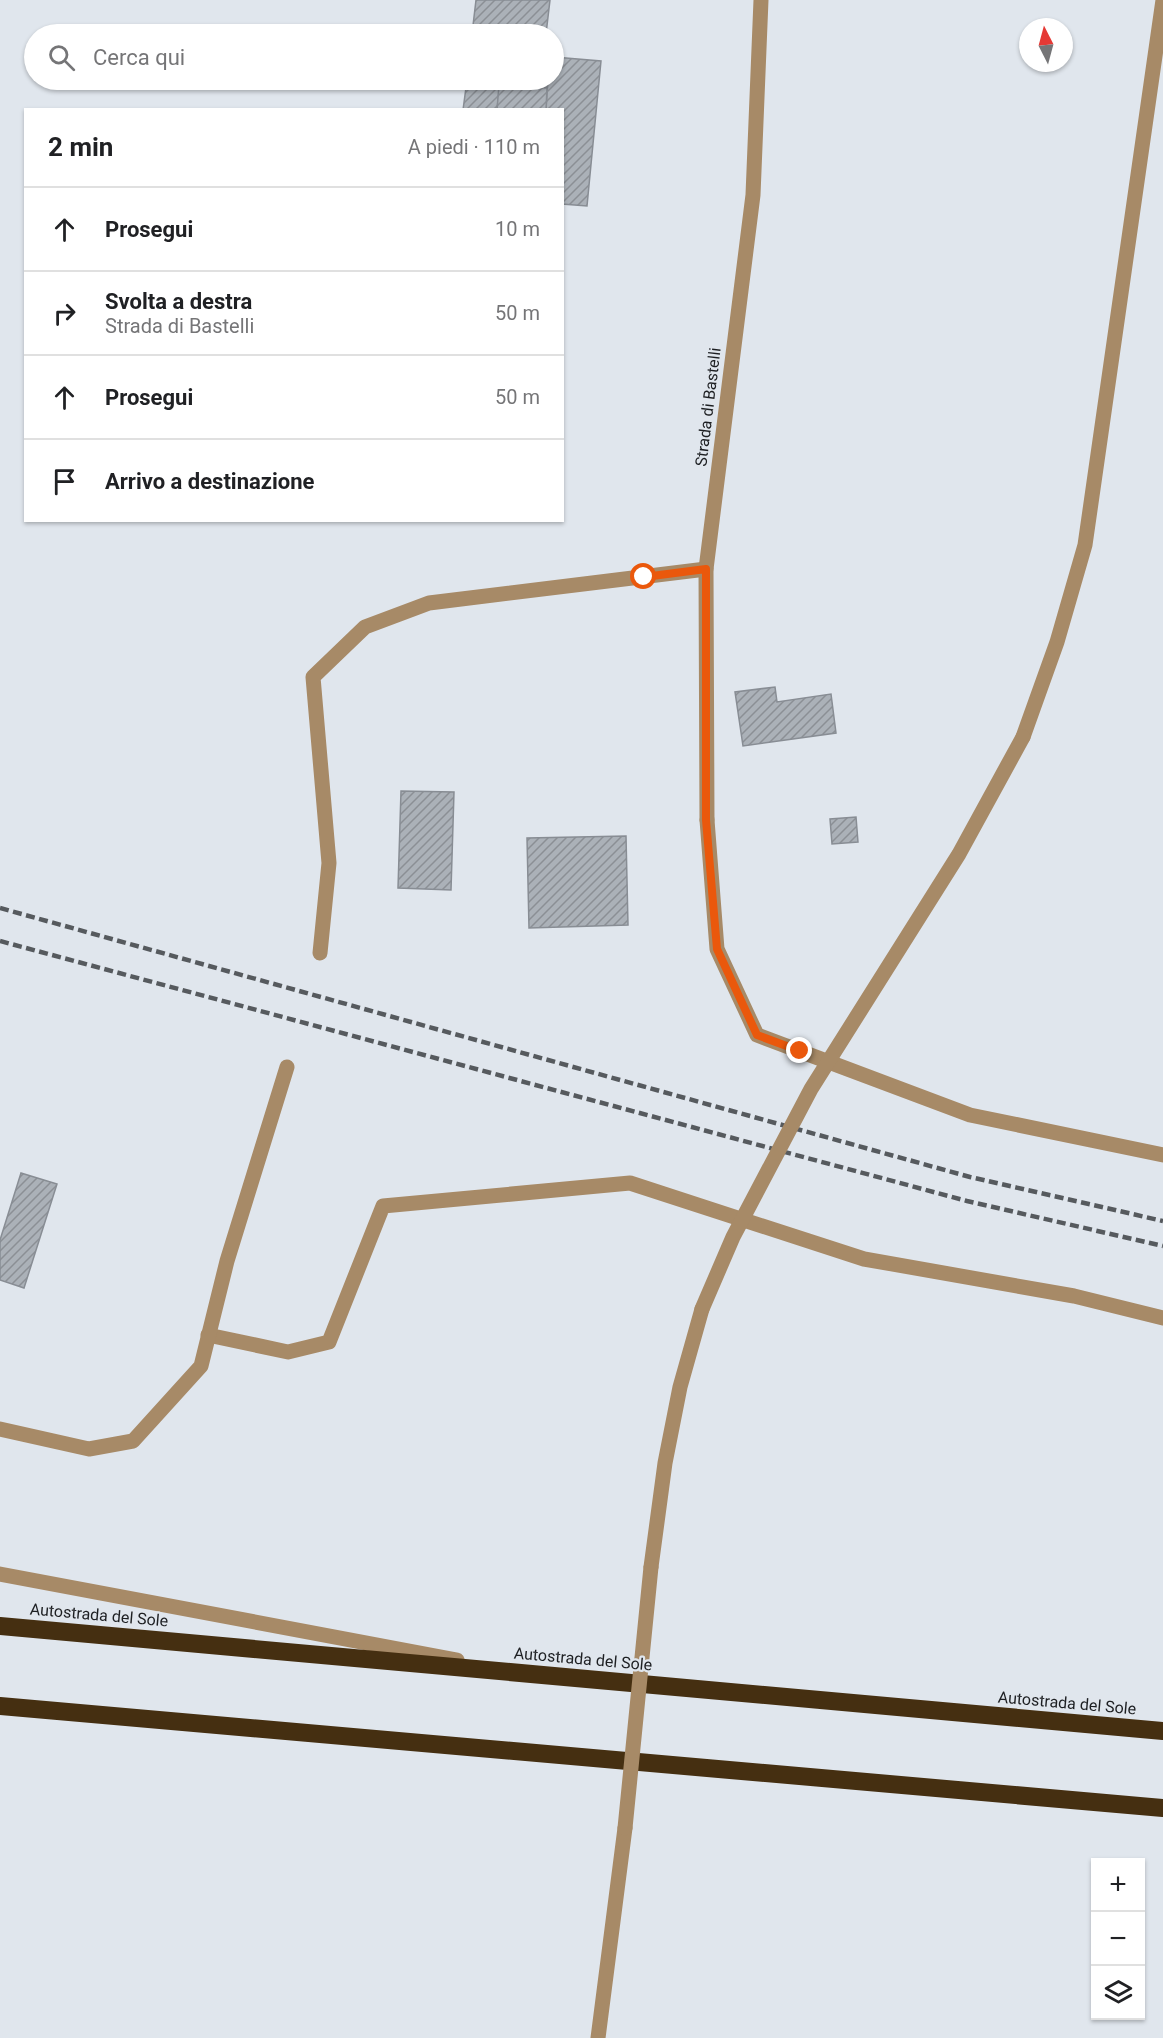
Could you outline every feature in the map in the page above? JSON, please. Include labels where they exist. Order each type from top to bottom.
[{"type":"highway","name":"Autostrada del Sole","points":[[0,1626],[1163,1731]]},
{"type":"highway","points":[[0,1706],[1163,1808]]},
{"type":"street","name":"Strada di Bastelli","points":[[761,0],[753,195],[706,569],[706,820],[717,949],[757,1035],[970,1115],[1163,1155]]},
{"type":"street","points":[[598,2038],[625,1828],[651,1567],[664,1463],[680,1387],[702,1309],[733,1237],[811,1089],[958,854],[1023,737],[1057,642],[1085,545],[1163,0]]},
{"type":"street","points":[[320,953],[329,863],[313,677],[365,627],[429,603],[706,569]]},
{"type":"street","points":[[0,1429],[89,1449],[134,1441],[201,1366],[227,1261],[287,1067]]},
{"type":"street","points":[[208,1335],[288,1352],[329,1342],[383,1206],[630,1183],[864,1259],[1074,1296],[1163,1318]]},
{"type":"street","points":[[0,1574],[525,1673]]},
{"type":"building","points":[[476,0],[550,0],[547,24],[473,24]]},
{"type":"building","points":[[564,58],[601,61],[587,206],[564,204],[564,108],[546,108],[547,90],[564,90]]},
{"type":"building","points":[[466,90],[499,90],[497,108],[463,108]]},
{"type":"building","points":[[499,90],[547,90],[546,108],[497,108]]},
{"type":"building","points":[[775,687],[777,702],[831,694],[836,733],[743,746],[735,692]]},
{"type":"building","points":[[401,791],[454,792],[451,890],[398,888]]},
{"type":"building","points":[[856,817],[858,842],[832,844],[830,819]]},
{"type":"building","points":[[626,836],[628,925],[529,928],[527,838]]},
{"type":"building","points":[[21,1173],[57,1184],[24,1288],[0,1280],[0,1240]]},
{"type":"railway","points":[[0,908],[970,1177],[1163,1221]]},
{"type":"railway","points":[[0,941],[967,1201],[1163,1246]]},
{"type":"route","points":[[644,577],[706,569],[706,820],[717,949],[757,1035],[800,1051]]}]
